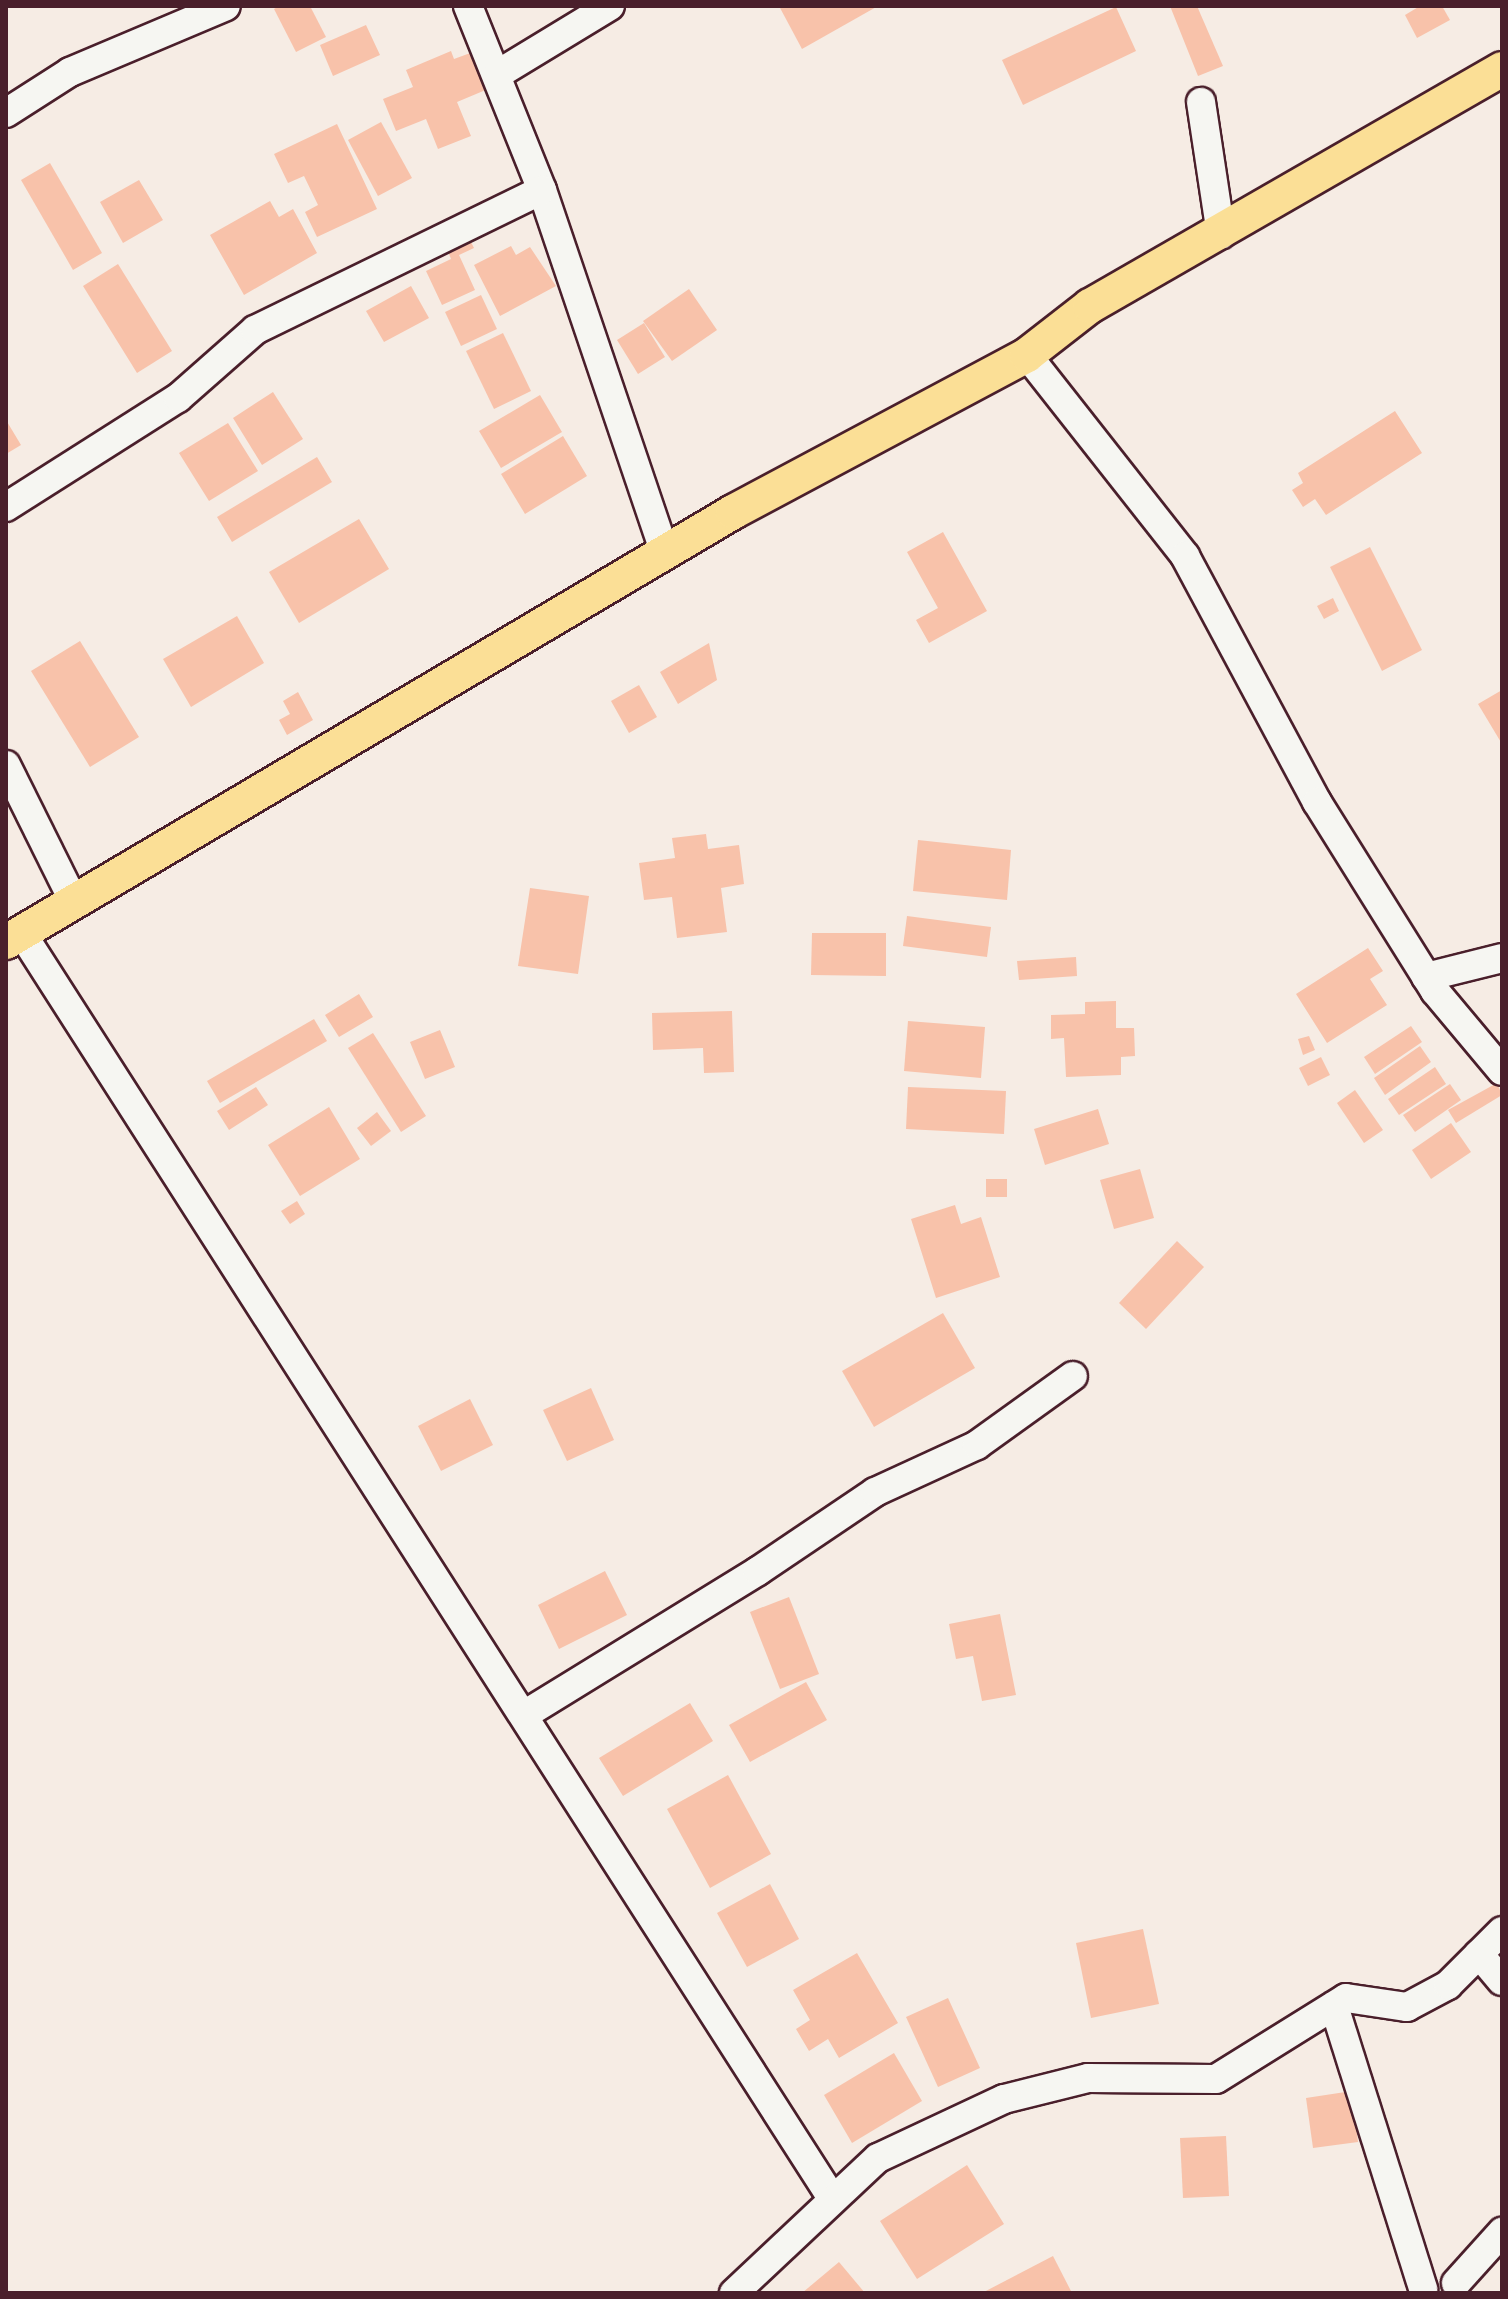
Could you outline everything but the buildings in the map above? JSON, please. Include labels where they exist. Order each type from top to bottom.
[{"type":"main road","points":[[14,937],[665,553],[1027,355],[1090,306],[1221,234],[1502,69]]},
{"type":"street","points":[[6,113],[70,72],[226,6]]},
{"type":"street","points":[[468,6],[498,74],[542,190],[665,553]]},
{"type":"street","points":[[498,74],[610,6]]},
{"type":"street","points":[[1201,102],[1221,234]]},
{"type":"street","points":[[6,507],[178,398],[255,330],[542,190]]},
{"type":"street","points":[[1027,355],[1185,556],[1317,802],[1426,977],[1502,1071]]},
{"type":"street","points":[[6,765],[73,900]]},
{"type":"street","points":[[14,937],[524,1715],[832,2198]]},
{"type":"street","points":[[1426,977],[1502,958]]},
{"type":"street","points":[[524,1715],[758,1571],[875,1492],[977,1445],[1073,1376]]},
{"type":"street","points":[[734,2293],[878,2158],[1004,2099],[1088,2078],[1216,2079],[1346,1998],[1407,2007],[1448,1985],[1502,1931]]},
{"type":"street","points":[[1479,1954],[1502,1981]]},
{"type":"street","points":[[1334,2006],[1423,2289]]},
{"type":"street","points":[[1456,2283],[1502,2232]]}]
